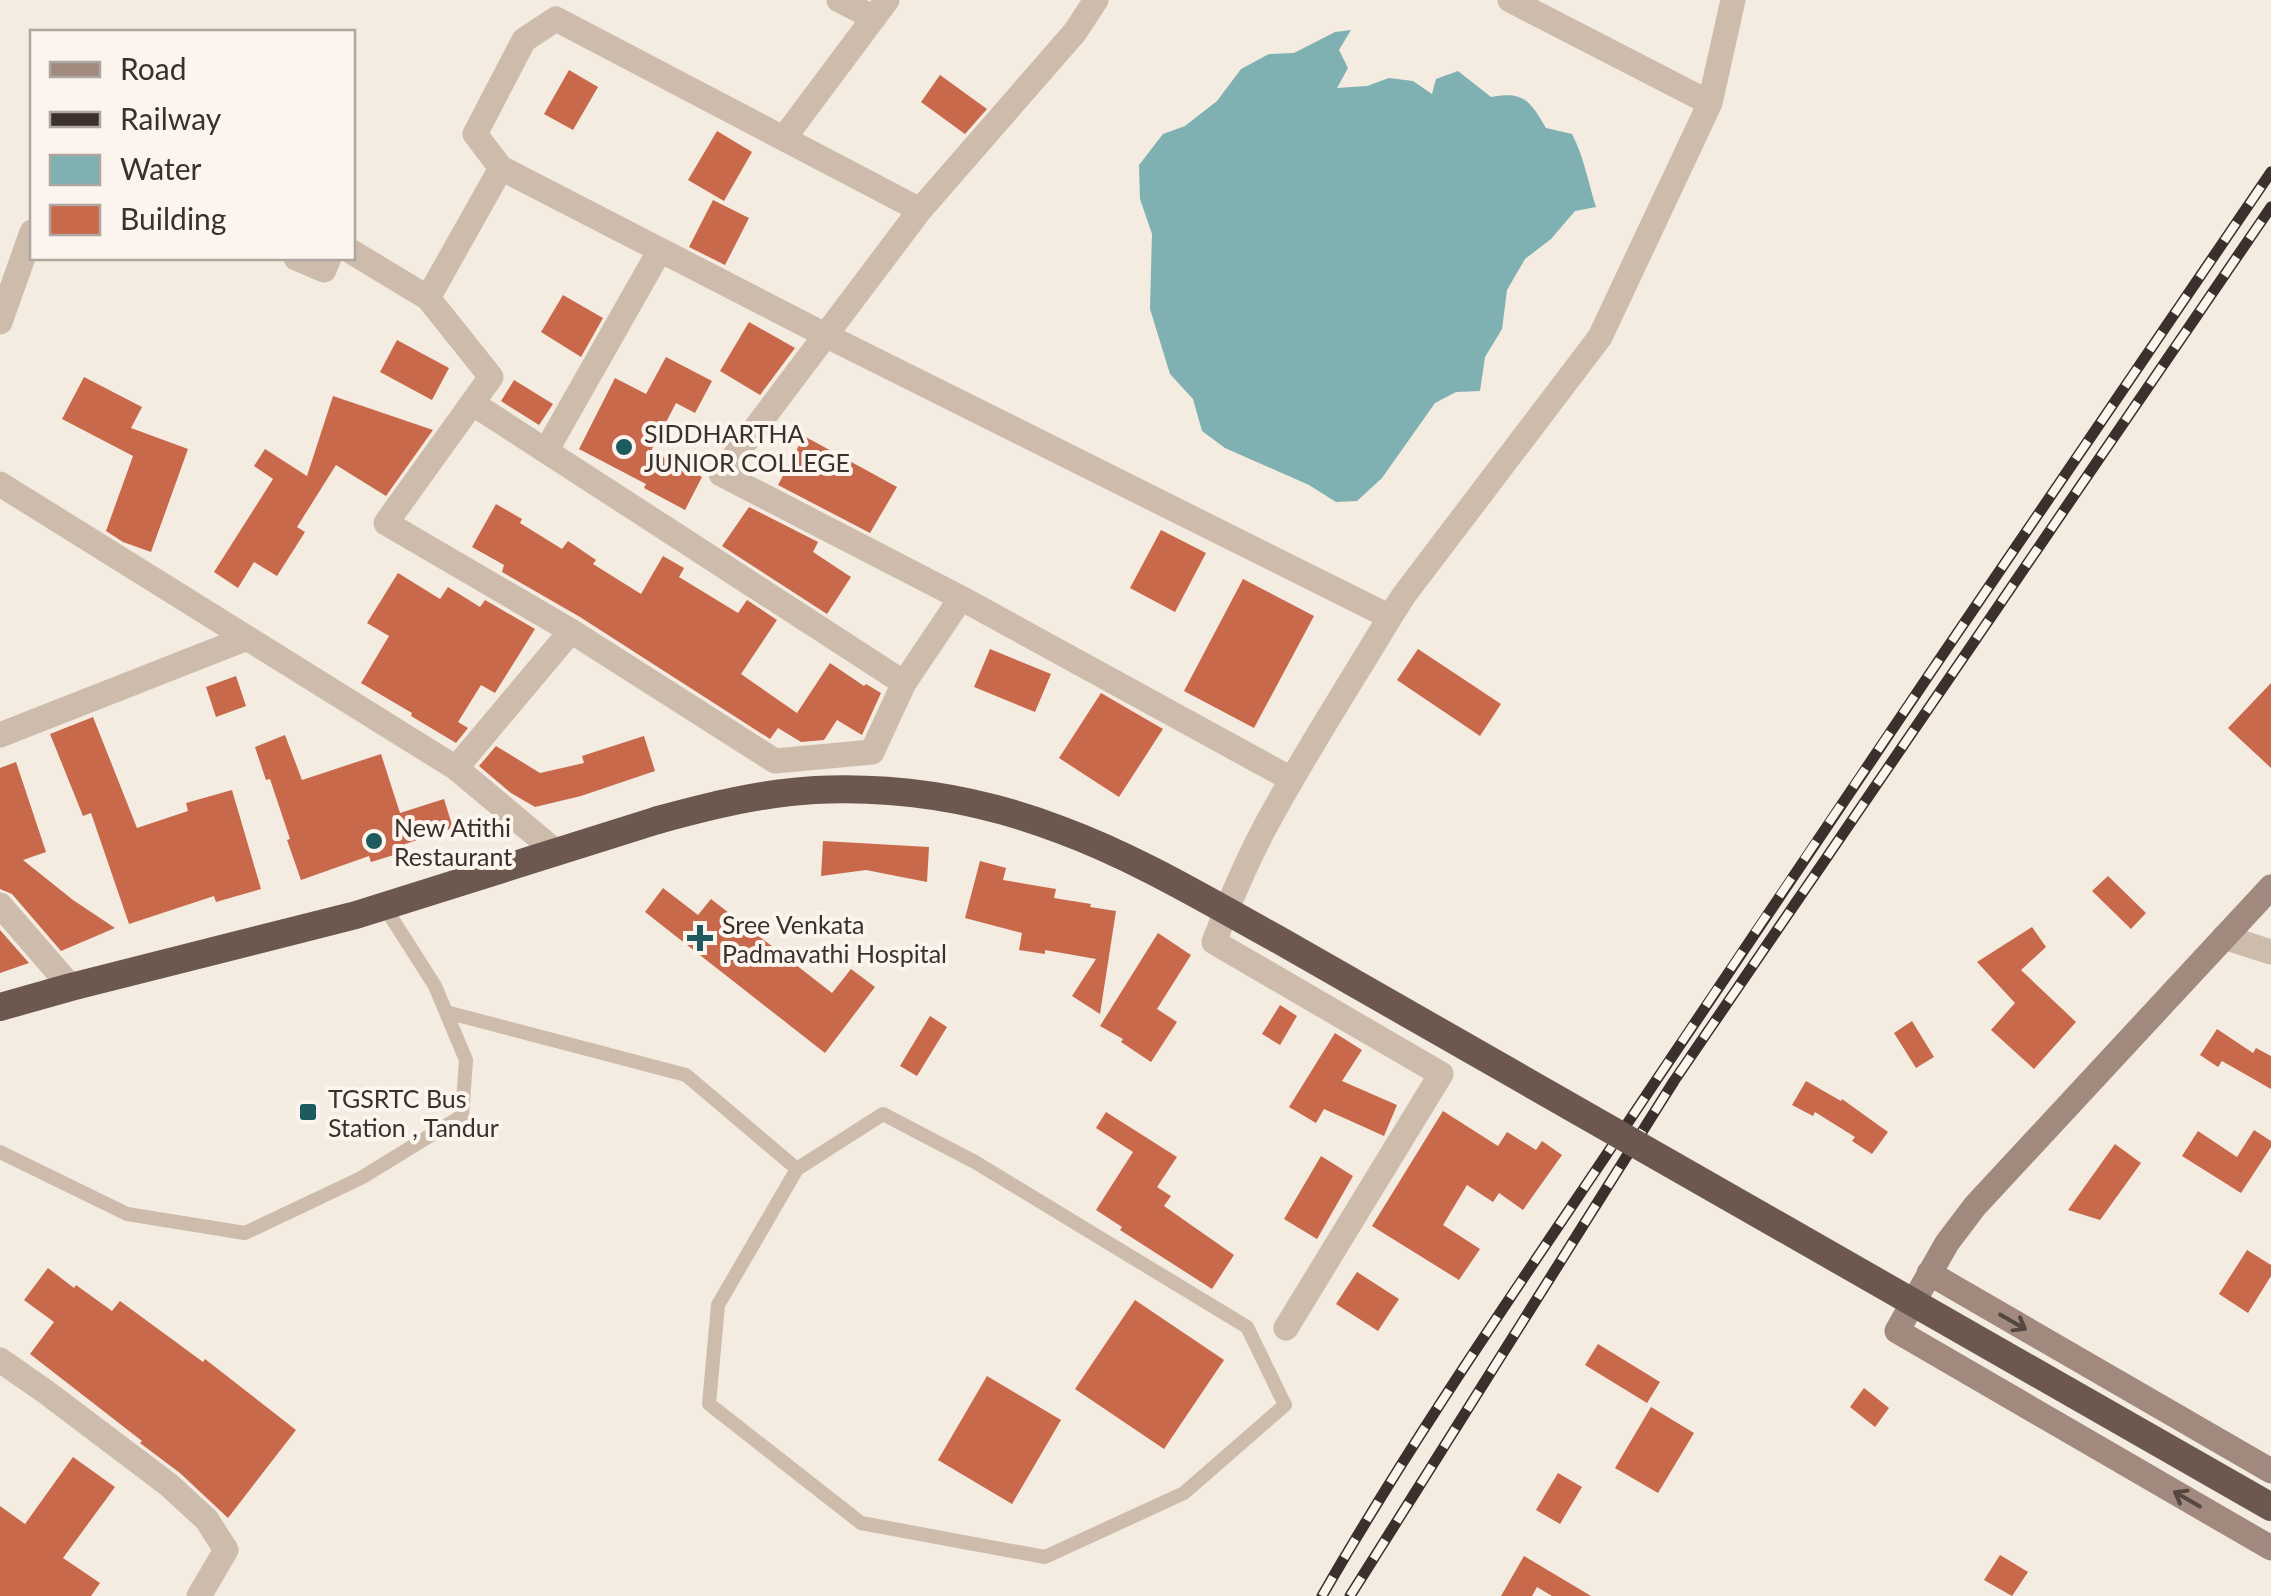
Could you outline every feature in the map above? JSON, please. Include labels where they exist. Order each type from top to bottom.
[{"type":"highway","points":[[0,1007],[356,915],[716,804],[814,790],[878,790],[942,797],[1005,811],[1063,830],[1141,866],[1279,940],[2271,1507]]},
{"type":"main road","points":[[2271,887],[1976,1206],[1947,1243],[1897,1331],[2271,1548]]},
{"type":"main road","points":[[1929,1273],[2271,1470]]},
{"type":"street","points":[[784,138],[880,9],[838,0]]},
{"type":"street","points":[[1096,0],[1075,32],[920,210],[721,474],[962,598],[1291,779]]},
{"type":"street","points":[[1510,0],[1710,103]]},
{"type":"street","points":[[1286,1328],[1441,1074],[1214,942],[1238,880],[1291,779],[1404,595],[1600,338],[1710,103],[1733,0]]},
{"type":"street","points":[[920,210],[556,18],[524,40],[475,134],[501,168],[1390,617]]},
{"type":"street","points":[[428,298],[501,168]]},
{"type":"street","points":[[0,322],[30,238]]},
{"type":"street","points":[[546,452],[660,250]]},
{"type":"street","points":[[355,254],[428,298],[491,377],[386,524],[571,631],[774,761],[872,752],[904,683],[962,598]]},
{"type":"street","points":[[301,260],[324,270],[328,260]]},
{"type":"street","points":[[472,403],[904,683]]},
{"type":"street","points":[[0,484],[456,768],[555,851]]},
{"type":"street","points":[[456,768],[571,631]]},
{"type":"street","points":[[0,735],[247,638]]},
{"type":"street","points":[[0,905],[71,986]]},
{"type":"street","points":[[2224,937],[2271,952]]},
{"type":"street","points":[[0,1361],[169,1485],[207,1520],[226,1550],[199,1596]]},
{"type":"lane","points":[[0,1152],[128,1214],[245,1233],[361,1178],[462,1116],[466,1060],[435,986],[384,906]]},
{"type":"lane","points":[[446,1012],[686,1075],[796,1169]]},
{"type":"lane","points":[[883,1114],[975,1162],[1246,1327],[1285,1405],[1184,1493],[1045,1557],[861,1523],[710,1404],[718,1306],[796,1169],[883,1114]]},
{"type":"water","points":[[1351,30],[1339,50],[1348,68],[1337,88],[1367,86],[1389,78],[1413,81],[1432,94],[1436,79],[1458,71],[1491,97],[1519,97],[1530,105],[1546,128],[1572,134],[1596,207],[1575,211],[1551,239],[1525,259],[1507,290],[1502,329],[1485,357],[1480,391],[1456,392],[1435,403],[1382,478],[1357,501],[1336,502],[1309,485],[1225,448],[1202,431],[1193,399],[1170,374],[1150,309],[1152,234],[1140,199],[1139,165],[1163,134],[1185,126],[1217,101],[1241,69],[1269,54],[1294,53],[1335,32]]},
{"type":"building","points":[[569,70],[598,87],[573,130],[544,114]]},
{"type":"building","points":[[940,75],[987,109],[965,134],[921,102]]},
{"type":"building","points":[[717,131],[752,152],[724,201],[688,180]]},
{"type":"building","points":[[713,200],[749,218],[725,265],[689,247]]},
{"type":"building","points":[[563,295],[603,318],[581,357],[541,332]]},
{"type":"building","points":[[749,322],[795,348],[760,395],[720,371]]},
{"type":"building","points":[[397,340],[449,368],[432,400],[380,372]]},
{"type":"building","points":[[666,357],[712,381],[695,413],[676,403],[651,451],[702,477],[685,510],[644,488],[646,484],[579,449],[615,378],[646,394]]},
{"type":"building","points":[[84,377],[142,407],[131,428],[188,449],[151,552],[106,531],[133,456],[62,419]]},
{"type":"building","points":[[514,380],[553,404],[539,425],[501,401]]},
{"type":"building","points":[[333,396],[433,430],[386,496],[336,465],[297,527],[305,532],[277,576],[254,562],[238,588],[214,572],[273,479],[254,466],[265,449],[307,476]]},
{"type":"building","points":[[804,436],[897,487],[870,533],[778,485]]},
{"type":"building","points":[[496,504],[562,549],[568,541],[596,560],[593,564],[641,594],[663,556],[684,568],[679,577],[738,613],[747,600],[777,620],[741,674],[797,713],[830,663],[881,693],[862,735],[837,720],[824,740],[801,742],[778,728],[770,739],[580,617],[502,572],[504,565],[472,547]]},
{"type":"building","points":[[749,507],[818,542],[813,552],[851,577],[827,614],[722,546]]},
{"type":"building","points":[[1161,530],[1206,553],[1175,612],[1130,588]]},
{"type":"building","points":[[398,573],[440,599],[448,587],[480,607],[485,600],[535,629],[495,693],[481,685],[458,722],[468,728],[456,743],[361,683],[389,636],[367,623]]},
{"type":"building","points":[[1243,579],[1314,616],[1254,728],[1184,691]]},
{"type":"building","points":[[990,649],[1051,674],[1035,712],[974,687]]},
{"type":"building","points":[[1418,649],[1501,704],[1480,736],[1397,680]]},
{"type":"building","points":[[236,676],[246,706],[216,717],[206,687]]},
{"type":"building","points":[[2271,683],[2271,768],[2228,728]]},
{"type":"building","points":[[1101,693],[1163,729],[1119,797],[1059,758]]},
{"type":"building","points":[[93,717],[137,828],[188,811],[186,803],[232,790],[261,889],[216,902],[214,896],[129,924],[91,813],[83,816],[50,734]]},
{"type":"building","points":[[285,735],[302,780],[381,754],[400,813],[444,799],[453,828],[405,844],[407,851],[371,862],[369,856],[301,880],[270,779],[266,780],[255,747]]},
{"type":"building","points":[[644,736],[655,771],[535,807],[479,766],[496,746],[540,773],[584,763],[582,756]]},
{"type":"building","points":[[16,762],[46,852],[23,860],[115,928],[61,951],[12,894],[0,889],[0,768]]},
{"type":"building","points":[[823,841],[929,847],[927,882],[866,870],[821,876]]},
{"type":"building","points":[[980,861],[1006,868],[1003,880],[1056,889],[1054,898],[1116,911],[1100,1014],[1072,996],[1096,959],[1045,950],[1045,954],[1019,950],[1022,933],[965,918]]},
{"type":"building","points":[[2108,876],[2146,913],[2131,929],[2092,891]]},
{"type":"building","points":[[663,888],[698,915],[711,899],[832,993],[851,969],[875,987],[825,1053],[645,912]]},
{"type":"building","points":[[2032,927],[2046,947],[2021,970],[2076,1022],[2034,1069],[1991,1030],[2015,1003],[1977,962]]},
{"type":"building","points":[[0,930],[29,963],[0,973]]},
{"type":"building","points":[[1158,933],[1191,955],[1157,1009],[1177,1022],[1151,1062],[1100,1026]]},
{"type":"building","points":[[1280,1005],[1297,1016],[1280,1045],[1262,1034]]},
{"type":"building","points":[[930,1016],[947,1027],[917,1076],[900,1066]]},
{"type":"building","points":[[1912,1021],[1934,1057],[1916,1068],[1894,1033]]},
{"type":"building","points":[[2217,1029],[2253,1053],[2256,1048],[2271,1056],[2271,1089],[2222,1061],[2218,1067],[2200,1055]]},
{"type":"building","points":[[1335,1033],[1362,1050],[1342,1081],[1397,1105],[1384,1136],[1324,1109],[1316,1123],[1289,1107]]},
{"type":"building","points":[[1806,1081],[1842,1099],[1888,1132],[1872,1154],[1852,1141],[1855,1137],[1815,1112],[1813,1116],[1792,1105]]},
{"type":"building","points":[[1443,1111],[1498,1146],[1507,1132],[1536,1150],[1542,1141],[1562,1155],[1523,1210],[1499,1193],[1493,1202],[1467,1185],[1443,1225],[1480,1249],[1459,1280],[1372,1226]]},
{"type":"building","points":[[1106,1112],[1177,1157],[1157,1187],[1171,1196],[1164,1206],[1234,1255],[1212,1289],[1120,1230],[1122,1227],[1096,1210],[1133,1152],[1096,1128]]},
{"type":"building","points":[[2254,1130],[2271,1141],[2271,1147],[2241,1193],[2182,1156],[2198,1131],[2237,1157]]},
{"type":"building","points":[[2115,1144],[2141,1163],[2100,1220],[2068,1210]]},
{"type":"building","points":[[1321,1156],[1353,1176],[1317,1239],[1284,1219]]},
{"type":"building","points":[[2247,1250],[2271,1265],[2271,1276],[2248,1313],[2219,1294]]},
{"type":"building","points":[[48,1268],[112,1311],[120,1301],[203,1362],[205,1359],[296,1430],[228,1518],[142,1441],[30,1354],[54,1322],[24,1300]]},
{"type":"building","points":[[1357,1272],[1399,1299],[1378,1331],[1336,1304]]},
{"type":"building","points":[[1135,1300],[1224,1360],[1164,1449],[1075,1389]]},
{"type":"building","points":[[1598,1344],[1660,1382],[1647,1403],[1585,1365]]},
{"type":"building","points":[[987,1376],[1061,1420],[1012,1504],[938,1460]]},
{"type":"building","points":[[1864,1388],[1889,1408],[1875,1427],[1850,1407]]},
{"type":"building","points":[[1651,1407],[1694,1433],[1658,1493],[1615,1468]]},
{"type":"building","points":[[73,1457],[115,1487],[63,1558],[100,1583],[91,1596],[0,1596],[0,1506],[25,1524]]},
{"type":"building","points":[[1558,1473],[1582,1487],[1560,1524],[1536,1510]]},
{"type":"building","points":[[2000,1555],[2028,1572],[2012,1596],[1984,1580]]},
{"type":"building","points":[[1524,1556],[1591,1596],[1552,1596],[1537,1587],[1532,1596],[1501,1596]]},
{"type":"railway","points":[[1322,1596],[1481,1341],[2271,172]]},
{"type":"railway","points":[[1350,1596],[1674,1081],[2271,207]]},
{"type":"place","name":"SIDDHARTHA JUNIOR COLLEGE","points":[[624,447]]},
{"type":"place","name":"New Atithi Restaurant","points":[[374,841]]},
{"type":"place","name":"Sree Venkata Padmavathi Hospital","points":[[700,938]]},
{"type":"place","name":"TGSRTC Bus Station , Tandur","points":[[308,1112]]}]
